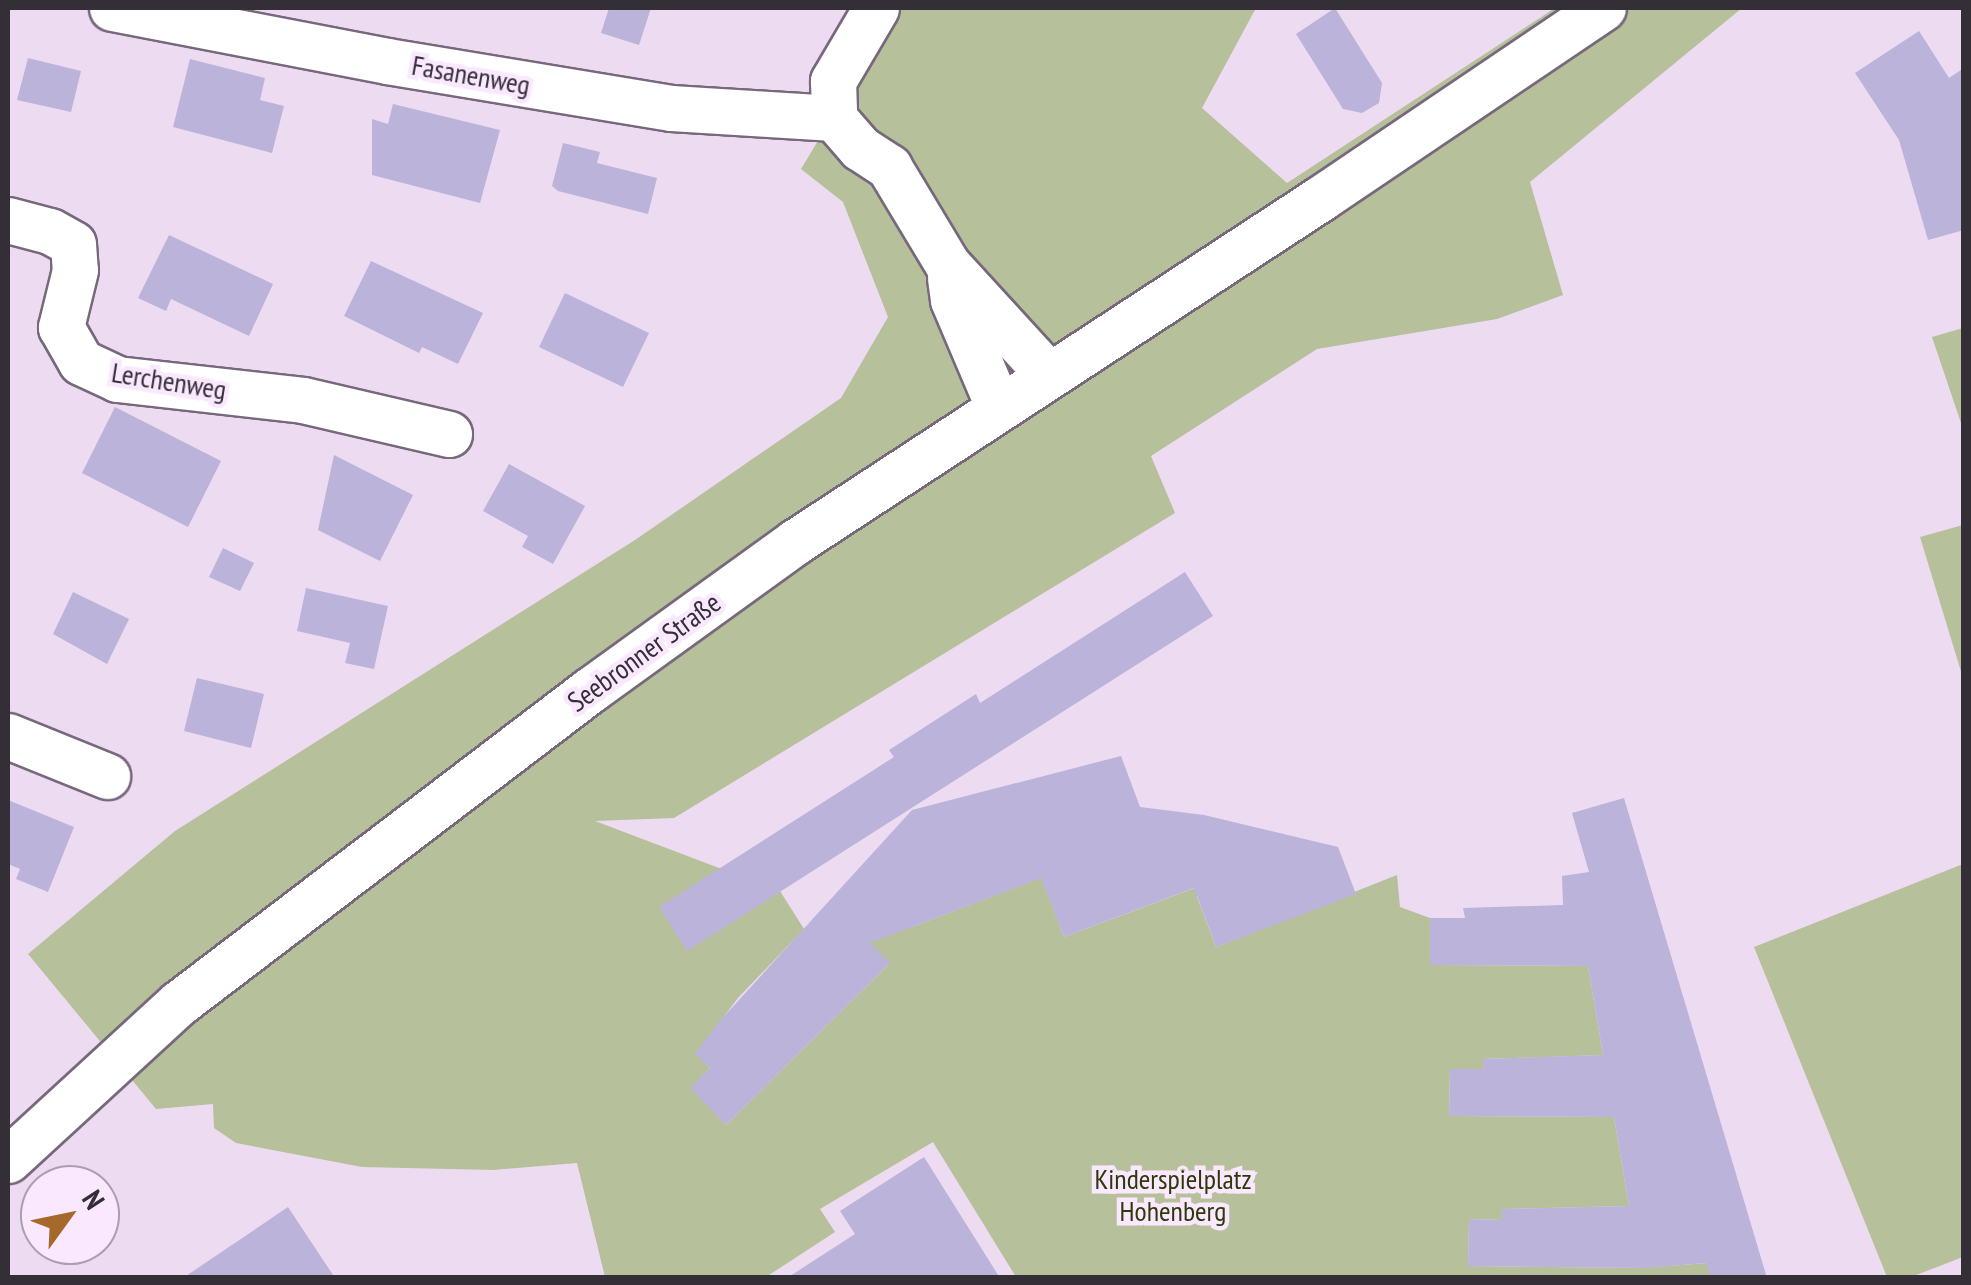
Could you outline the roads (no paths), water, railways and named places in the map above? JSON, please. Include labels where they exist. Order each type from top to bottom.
[{"type":"street","name":"Fasanenweg","points":[[112,8],[387,61],[671,108],[834,118]]},
{"type":"street","points":[[876,8],[833,82],[834,118],[860,148],[889,167],[948,265],[1048,374]]},
{"type":"street","name":"Seebronner Straße","points":[[8,1160],[179,1003],[590,690],[796,542],[998,406],[1321,198],[1603,8]]},
{"type":"street","name":"Lerchenweg","points":[[8,220],[50,231],[73,244],[74,270],[61,327],[81,362],[117,378],[303,400],[449,434]]},
{"type":"street","points":[[948,265],[952,300],[998,406]]},
{"type":"street","points":[[8,736],[107,776]]},
{"type":"park label","name":"Kinderspielplatz Hohenberg","points":[[1173,1195]]}]
